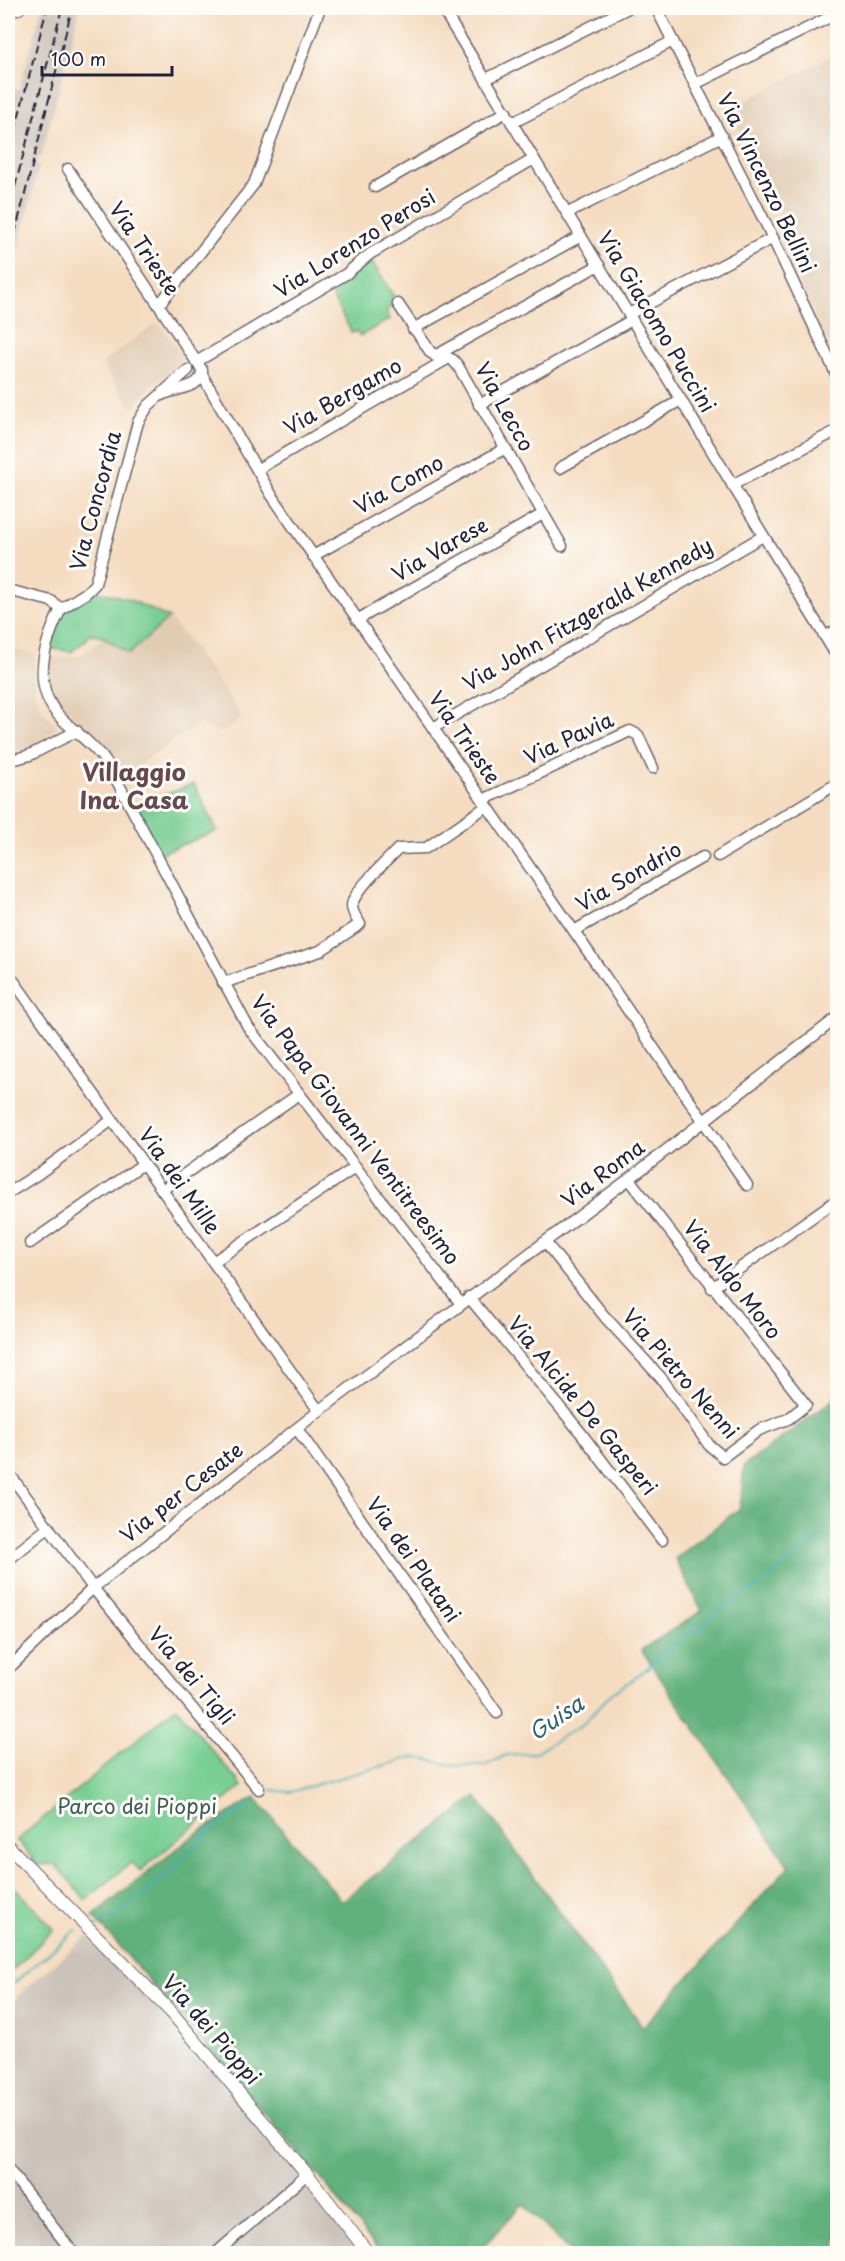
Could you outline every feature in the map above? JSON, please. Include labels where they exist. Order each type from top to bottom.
[{"type":"street","points":[[159,305],[254,184],[320,8]]},
{"type":"street","name":"Via Giacomo Puccini","points":[[442,8],[837,657]]},
{"type":"street","points":[[486,78],[628,8]]},
{"type":"street","name":"Via Vincenzo Bellini","points":[[656,8],[772,238],[837,378]]},
{"type":"street","points":[[695,84],[835,13]]},
{"type":"street","points":[[512,123],[673,41]]},
{"type":"street","points":[[375,187],[506,112]]},
{"type":"street","points":[[567,213],[722,136]]},
{"type":"street","name":"Via Lorenzo Perosi","points":[[191,361],[346,274],[370,254],[534,159]]},
{"type":"street","name":"Via Trieste","points":[[68,169],[159,305],[191,361],[197,381],[212,390],[313,556],[574,931],[747,1185]]},
{"type":"street","points":[[413,329],[581,236]]},
{"type":"street","points":[[479,405],[772,238]]},
{"type":"street","points":[[398,304],[413,329],[435,356],[599,265]]},
{"type":"street","name":"Via Lecco","points":[[435,356],[449,358],[458,366],[562,546]]},
{"type":"street","name":"Via Bergamo","points":[[258,469],[449,358]]},
{"type":"street","name":"Via Concordia","points":[[61,609],[86,593],[95,584],[135,430],[142,414],[191,361]]},
{"type":"street","name":"Via Concordia","points":[[161,394],[197,381]]},
{"type":"street","points":[[560,468],[681,400]]},
{"type":"street","points":[[732,485],[837,430]]},
{"type":"street","name":"Via Como","points":[[313,556],[504,449]]},
{"type":"street","name":"Via Varese","points":[[357,620],[543,514]]},
{"type":"street","name":"Via John Fitzgerald Kennedy","points":[[433,728],[764,536]]},
{"type":"street","points":[[8,590],[51,601],[61,609]]},
{"type":"street","name":"Via Papa Giovanni Ventitreesimo","points":[[61,609],[45,653],[43,688],[53,708],[94,746],[119,783],[248,1027],[356,1167],[465,1301]]},
{"type":"street","points":[[825,636],[837,630]]},
{"type":"street","points":[[8,761],[30,755],[77,731]]},
{"type":"street","name":"Via Pavia","points":[[223,983],[320,951],[360,924],[353,913],[352,904],[358,891],[398,849],[426,848],[485,803],[630,732],[638,735],[653,768]]},
{"type":"street","points":[[718,856],[837,783]]},
{"type":"street","name":"Via Sondrio","points":[[574,931],[703,857]]},
{"type":"street","name":"Via dei Mille","points":[[8,973],[318,1411]]},
{"type":"street","name":"Via Roma","points":[[389,1358],[629,1179],[837,1017]]},
{"type":"street","points":[[162,1190],[300,1094]]},
{"type":"street","points":[[691,1104],[718,1111]]},
{"type":"street","points":[[8,1193],[38,1174],[111,1120]]},
{"type":"street","points":[[30,1243],[143,1164]]},
{"type":"street","points":[[213,1262],[356,1167]]},
{"type":"street","name":"Via Aldo Moro","points":[[629,1179],[712,1288],[806,1405]]},
{"type":"street","points":[[712,1288],[837,1199]]},
{"type":"street","name":"Via Pietro Nenni","points":[[544,1242],[605,1317],[662,1379],[709,1445],[723,1457],[759,1430],[788,1419],[806,1405]]},
{"type":"street","name":"Via Alcide De Gasperi","points":[[465,1301],[581,1432],[662,1540]]},
{"type":"street","name":"Via per Cesate","points":[[8,1669],[93,1588],[389,1358]]},
{"type":"street","name":"Via dei Platani","points":[[297,1429],[497,1713]]},
{"type":"street","name":"Via dei Tigli","points":[[8,1472],[93,1588],[259,1789]]},
{"type":"street","points":[[8,1560],[49,1527]]},
{"type":"street","name":"Via dei Pioppi","points":[[8,1846],[172,2013],[307,2174],[369,2253]]},
{"type":"street","points":[[8,2169],[74,2253]]},
{"type":"street","points":[[215,2253],[307,2174]]},
{"type":"shaded area","points":[[42,8],[80,8],[41,157],[38,157],[36,165],[39,166],[8,287],[8,86],[19,90]]},
{"type":"shaded area","points":[[837,53],[837,361],[780,243],[788,238],[789,229],[729,109]]},
{"type":"shaded area","points":[[156,324],[161,325],[182,357],[180,364],[151,387],[136,406],[130,406],[103,366],[104,361]]},
{"type":"shaded area","points":[[169,618],[226,693],[241,715],[240,720],[221,733],[199,724],[124,775],[108,747],[98,735],[78,722],[56,696],[51,680],[51,659],[80,655],[105,638],[129,654]]},
{"type":"shaded area","points":[[8,648],[35,655],[34,689],[40,707],[57,727],[33,746],[20,750],[8,750]]},
{"type":"shaded area","points":[[87,1936],[174,2026],[295,2165],[364,2253],[8,2253],[8,2004]]},
{"type":"green space","points":[[370,259],[397,301],[386,311],[390,319],[360,336],[357,331],[352,333],[329,291]]},
{"type":"green space","points":[[93,590],[129,599],[169,618],[129,654],[105,638],[89,633],[86,640],[71,652],[49,648],[60,614]]},
{"type":"green space","points":[[194,784],[217,831],[156,855],[131,807]]},
{"type":"green space","points":[[837,1397],[837,2253],[571,2253],[523,2204],[477,2253],[381,2253],[319,2176],[93,1916],[193,1836],[255,1797],[342,1901],[476,1796],[643,2027],[789,1866],[641,1650],[702,1611],[675,1559],[740,1508],[744,1466]]},
{"type":"green space","name":"Parco dei Pioppi","points":[[176,1707],[242,1786],[140,1871],[132,1862],[86,1900],[55,1864],[38,1865],[17,1840]]},
{"type":"green space","points":[[8,1881],[54,1929],[8,1975]]},
{"type":"waterway","name":"Guisa","points":[[272,1790],[290,1792],[414,1757],[456,1766],[486,1765],[506,1755],[535,1753],[583,1724],[612,1693],[634,1679],[689,1633],[701,1628],[718,1610],[770,1577],[838,1523]]},
{"type":"waterway","name":"Guisa","points":[[96,1926],[124,1910],[161,1881],[210,1830],[257,1801]]},
{"type":"waterway","name":"Guisa","points":[[8,1988],[76,1930]]},
{"type":"railway","points":[[8,157],[47,8]]},
{"type":"railway","points":[[8,213],[62,8]]},
{"type":"railway","points":[[8,261],[72,8]]},
{"type":"district","name":"Villaggio Ina Casa","points":[[134,787]]}]
